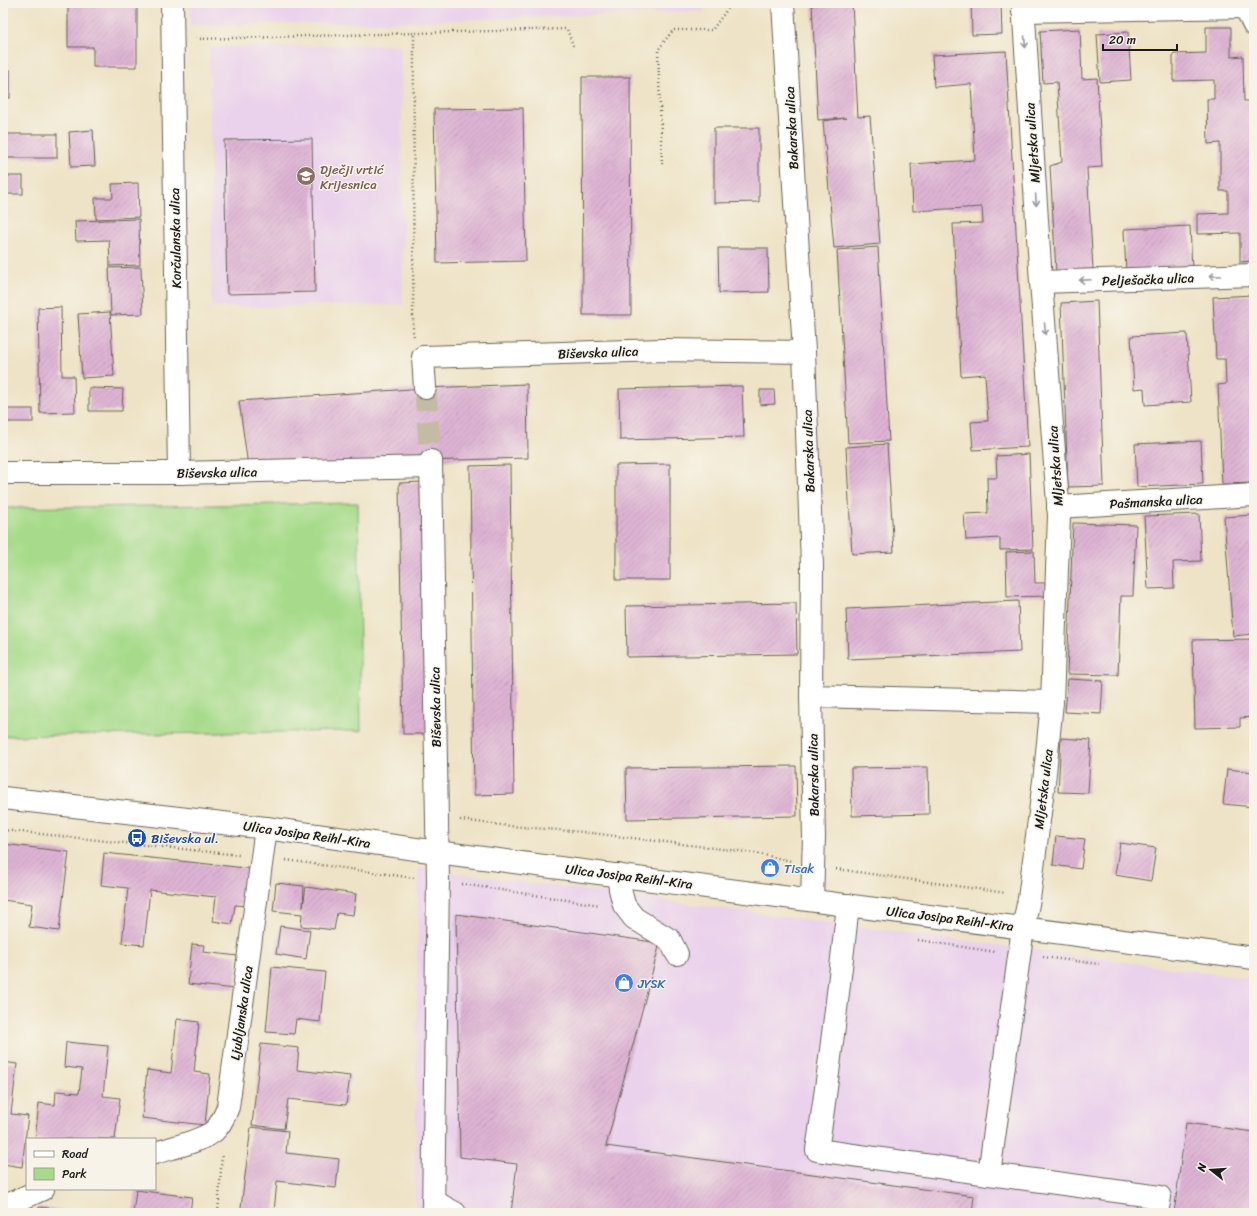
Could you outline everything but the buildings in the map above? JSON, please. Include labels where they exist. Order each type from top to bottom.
[{"type":"street","name":"Korčulanska ulica","points":[[172,3],[179,473]]},
{"type":"street","name":"Bakarska ulica","points":[[783,3],[804,352],[812,565],[811,696],[814,837],[812,900]]},
{"type":"street","points":[[1023,7],[1248,12]]},
{"type":"street","name":"Mljetska ulica","points":[[989,1174],[1023,928],[1029,899],[1045,773],[1052,702],[1059,516],[1041,282],[1023,7]]},
{"type":"street","name":"Pelješačka ulica","points":[[1041,282],[1254,275]]},
{"type":"street","name":"Biševska ulica","points":[[423,357],[663,350],[804,352]]},
{"type":"street","points":[[423,357],[425,388]]},
{"type":"street","name":"Biševska ulica","points":[[3,473],[179,473],[431,464],[436,817],[438,852],[433,1206]]},
{"type":"street","name":"Pašmanska ulica","points":[[1058,507],[1254,495]]},
{"type":"street","points":[[811,696],[1052,702]]},
{"type":"street","name":"Ulica Josipa Reihl-Kira","points":[[3,798],[266,828],[438,852],[1254,958]]},
{"type":"street","name":"Ljubljanska ulica","points":[[156,1153],[201,1138],[214,1130],[228,1107],[266,828]]},
{"type":"street","points":[[618,875],[624,905],[634,918],[670,940],[677,954]]},
{"type":"street","points":[[848,905],[828,1078],[816,1150],[1160,1197],[1157,1213]]},
{"type":"street","points":[[3,1212],[14,1202],[41,1190]]},
{"type":"street","points":[[433,1206],[442,1206],[455,1213]]},
{"type":"path","points":[[662,164],[658,50],[673,30],[712,30],[732,3]]},
{"type":"path","points":[[172,40],[567,29],[574,48]]},
{"type":"path","points":[[414,33],[413,333],[423,357]]},
{"type":"path","points":[[436,817],[510,826],[583,832],[755,853],[813,866],[1014,894],[1029,899]]},
{"type":"path","points":[[214,1130],[222,1147],[218,1213]]},
{"type":"shaded area","points":[[190,3],[704,3],[704,11],[401,22],[190,25]]},
{"type":"shaded area","name":"Dječji vrtić Krijesnica","points":[[401,45],[403,305],[212,307],[209,47]]},
{"type":"shaded area","points":[[418,868],[1254,979],[1254,1213],[415,1213]]},
{"type":"green space","points":[[358,503],[361,731],[3,736],[3,508]]},
{"type":"tunnel","points":[[425,388],[431,461]]},
{"type":"place","name":"Dječji vrtić Krijesnica","points":[[306,176]]},
{"type":"place","name":"Biševska ul.","points":[[137,838]]},
{"type":"place","name":"Tisak","points":[[770,868]]},
{"type":"place","name":"JYSK","points":[[624,983]]}]
